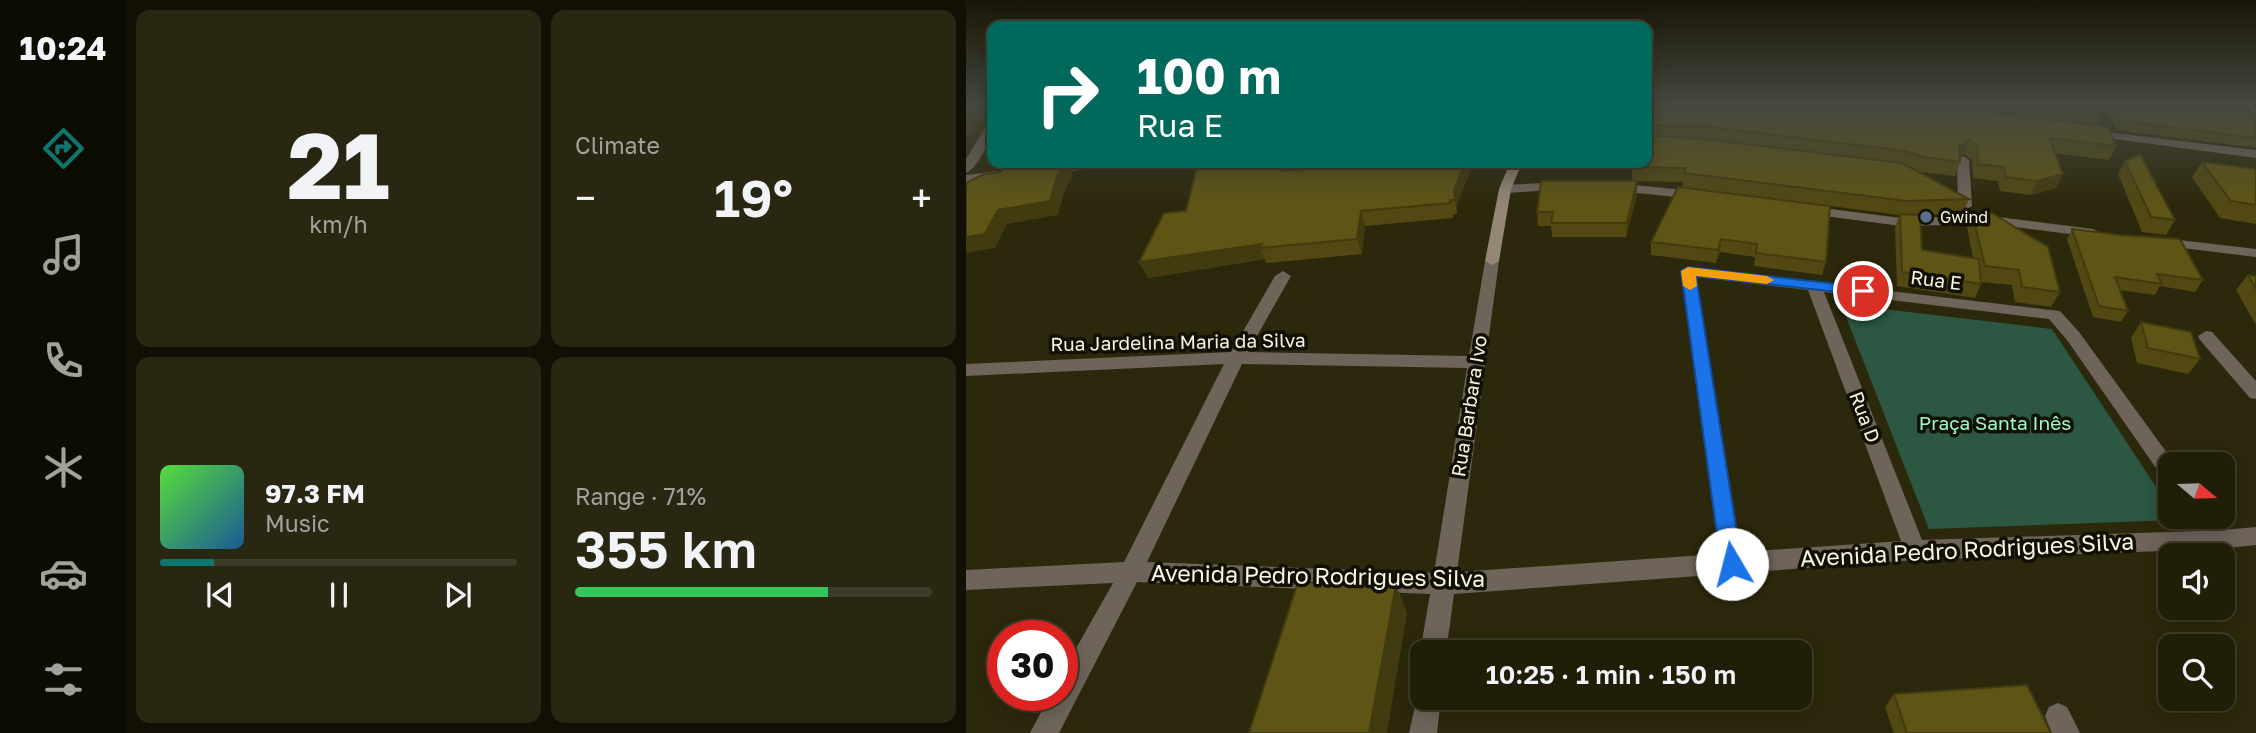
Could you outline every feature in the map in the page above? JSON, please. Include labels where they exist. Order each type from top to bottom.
[{"type":"street","points":[[2112,136],[2256,154]]},
{"type":"street","points":[[966,169],[987,137]]},
{"type":"street","points":[[1963,160],[1960,203],[1990,220]]},
{"type":"street","points":[[1031,172],[1065,168]]},
{"type":"street","name":"Rua Barbara Ivo","points":[[1435,640],[1475,362],[1505,189],[1514,168]]},
{"type":"street","points":[[966,179],[1005,175]]},
{"type":"street","points":[[1505,189],[1572,186]]},
{"type":"street","points":[[1598,187],[1657,190],[1710,197]]},
{"type":"street","points":[[1788,207],[1912,223],[1990,220],[2110,235]]},
{"type":"street","points":[[2150,240],[2256,253]]},
{"type":"street","name":"Rua E","points":[[1732,564],[1688,271],[2053,315],[2073,336],[2158,455]]},
{"type":"street","points":[[1044,733],[1131,572],[1236,358],[1283,276]]},
{"type":"street","name":"Rua D","points":[[1814,285],[1915,550]]},
{"type":"street","points":[[2206,337],[2256,393]]},
{"type":"street","name":"Rua Jardelina Maria da Silva","points":[[966,370],[1236,358],[1475,362]]},
{"type":"street","points":[[2210,529],[2218,540]]},
{"type":"street","name":"Avenida Pedro Rodrigues Silva","points":[[966,580],[1131,572],[1441,584],[1915,550],[2218,540],[2256,536]]},
{"type":"street","points":[[1423,733],[1426,710]]},
{"type":"green space","name":"Praça Santa Inês","points":[[1841,304],[2052,329],[2158,490],[2158,521],[1929,529]]},
{"type":"building","points":[[1652,136],[1703,139],[1902,163],[1969,199],[1906,201],[1684,173],[1686,168],[1652,167]]},
{"type":"building","points":[[1785,136],[2112,136],[2116,146],[2049,138],[2063,174],[2037,181],[2006,177],[2004,167],[1978,164],[1977,146],[1969,140],[1959,146],[1960,162],[1924,157],[1905,151]]},
{"type":"building","points":[[2140,154],[2175,220],[2151,217],[2125,161]]},
{"type":"building","points":[[2202,162],[2256,169],[2256,205],[2231,201]]},
{"type":"building","points":[[1003,168],[1062,168],[1050,201],[998,210],[985,234],[966,237],[966,185],[984,174],[1001,172]]},
{"type":"building","points":[[1197,168],[1283,168],[1282,171],[1324,168],[1463,168],[1454,190],[1455,200],[1450,200],[1450,203],[1361,211],[1357,239],[1260,248],[1262,244],[1139,262],[1164,213],[1186,211]]},
{"type":"building","points":[[1541,181],[1637,181],[1627,223],[1551,223],[1553,212],[1537,212]]},
{"type":"building","points":[[1678,187],[1830,206],[1826,262],[1756,253],[1757,244],[1721,239],[1718,250],[1651,242]]},
{"type":"building","points":[[1990,212],[2048,247],[2060,292],[2022,287],[2019,270],[1985,266],[1972,213]]},
{"type":"building","points":[[1900,214],[1920,215],[1922,250],[1979,259],[1981,284],[1902,272]]},
{"type":"building","points":[[2072,229],[2180,239],[2203,280],[2157,274],[2162,284],[2115,277],[2128,311],[2099,306]]},
{"type":"building","points":[[2248,275],[2256,276],[2256,289]]},
{"type":"building","points":[[2141,322],[2191,332],[2200,359],[2148,348]]},
{"type":"building","points":[[1298,582],[1396,585],[1369,733],[1249,733]]},
{"type":"building","points":[[2027,685],[2051,733],[1907,733],[1894,694]]},
{"type":"slow traffic","points":[[1690,286],[1688,271],[1767,280]]},
{"type":"place","name":"Gwind","points":[[1926,217]]},
{"type":"route","points":[[1732,564],[1688,271],[1863,291]]}]
